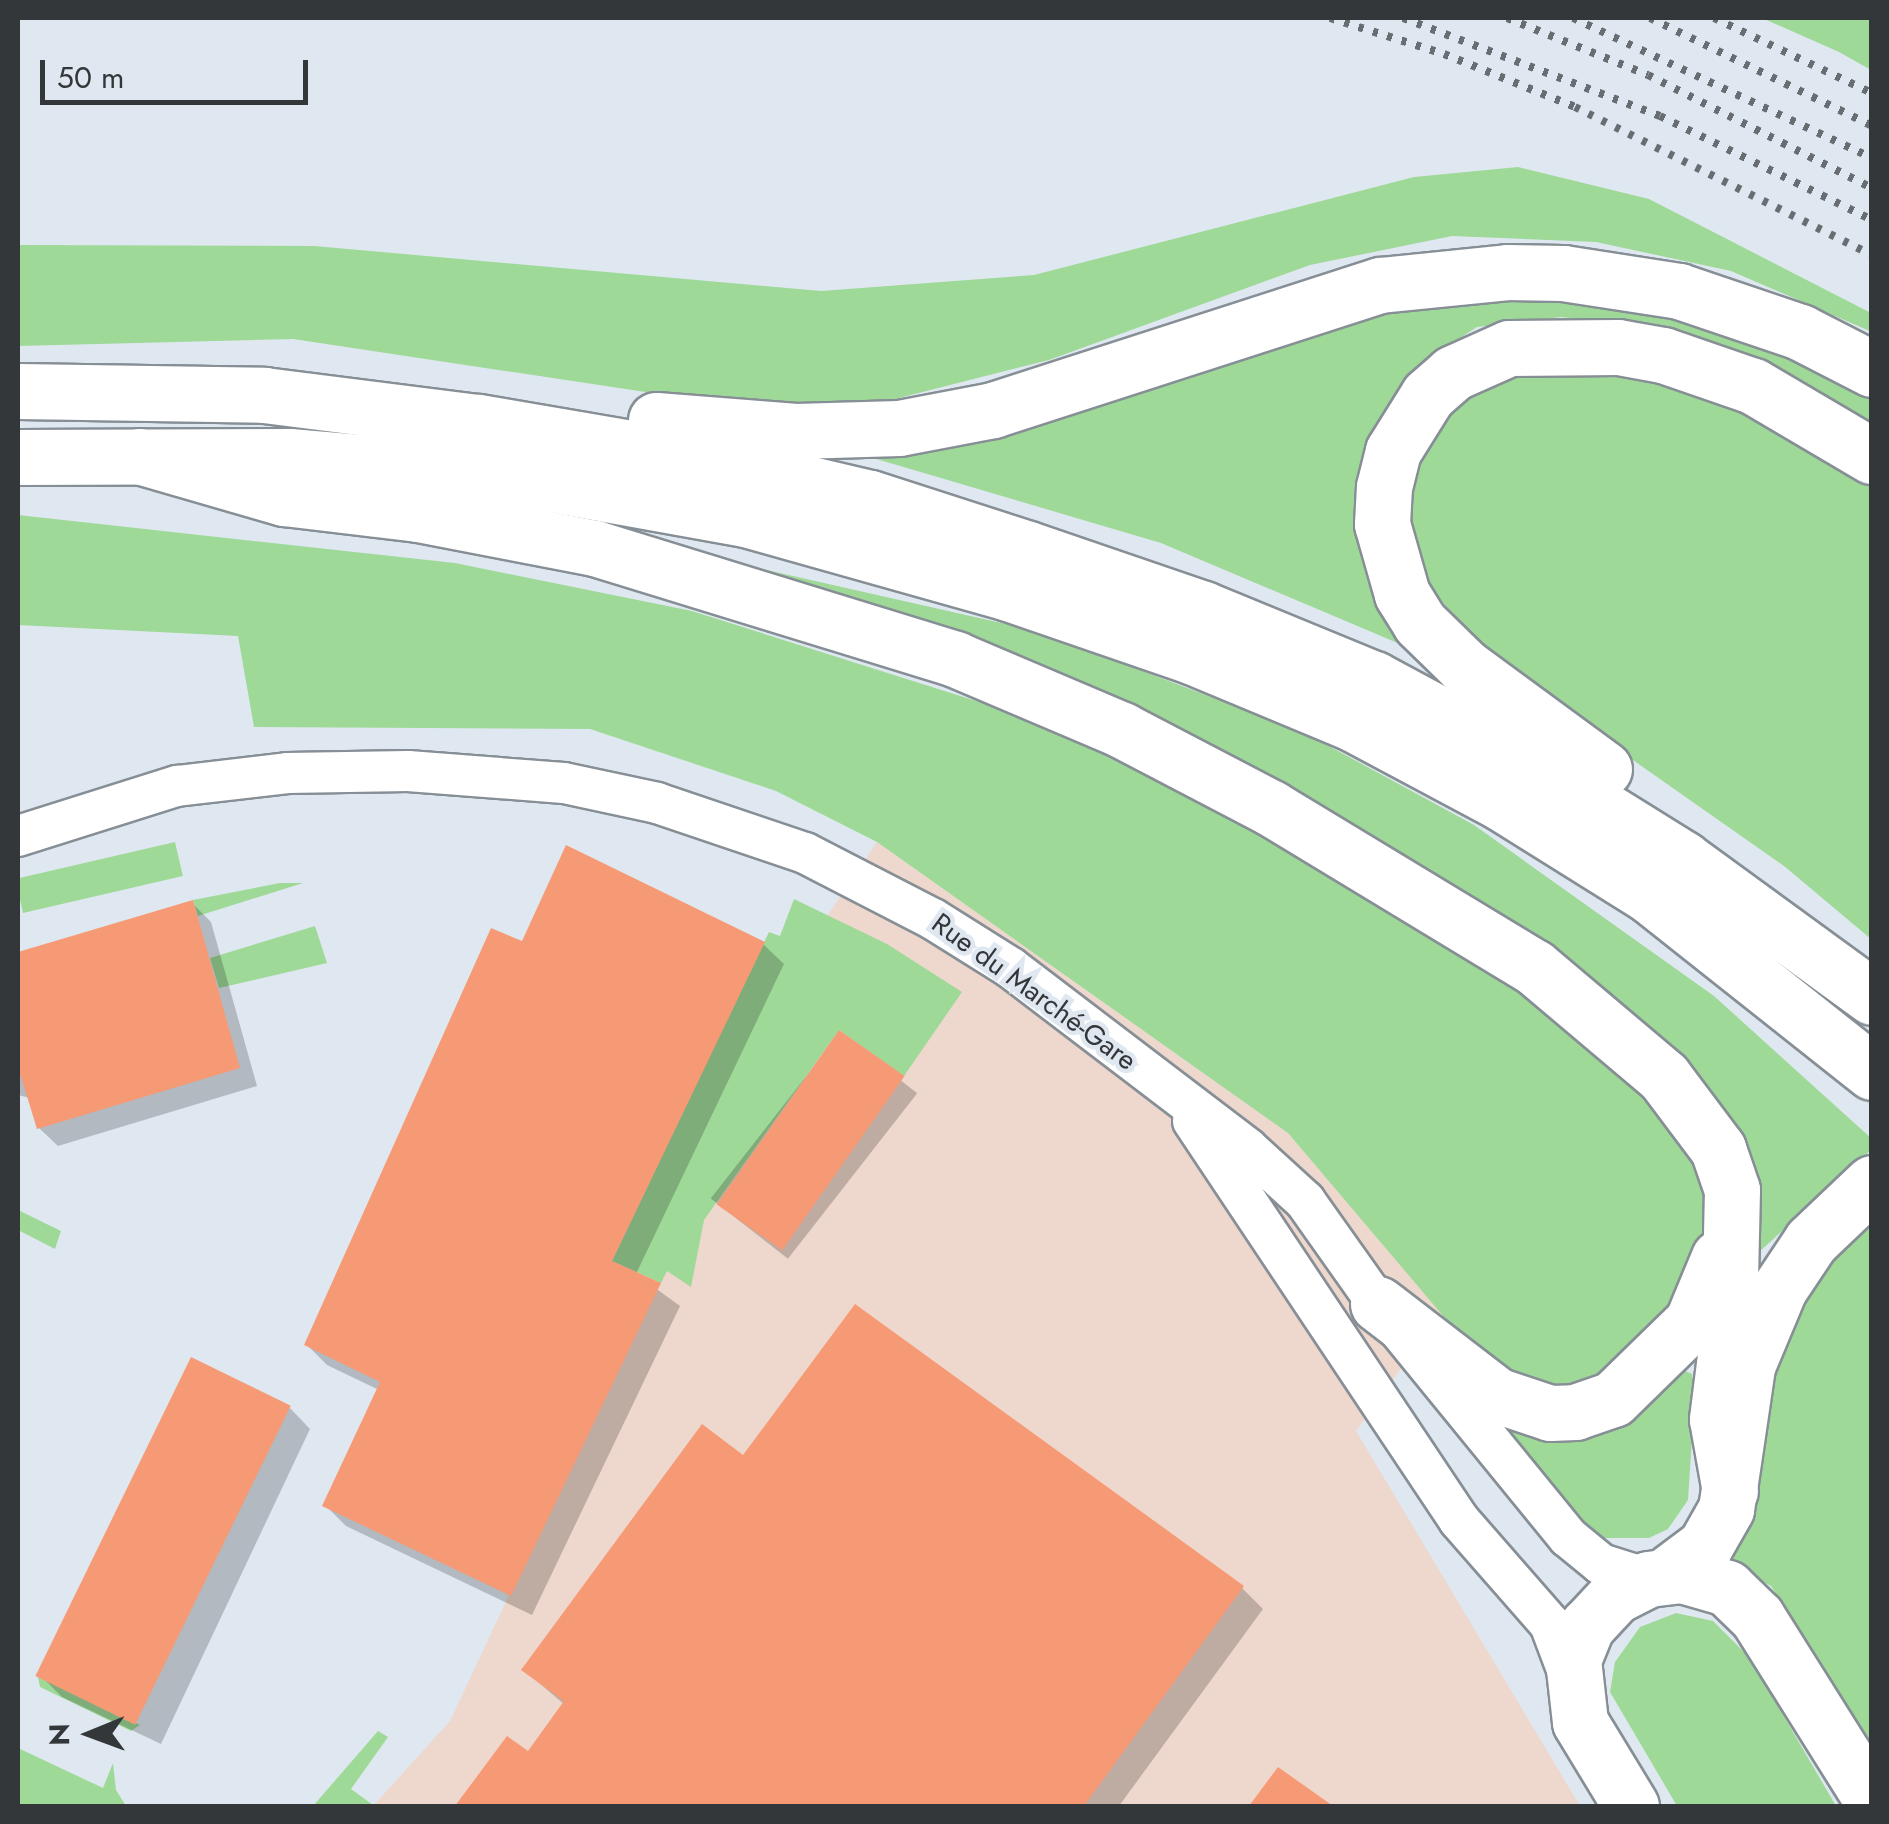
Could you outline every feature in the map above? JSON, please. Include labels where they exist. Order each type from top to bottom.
[{"type":"main road","points":[[354,403],[484,402],[796,431],[898,428],[993,410],[1380,285],[1508,272],[1563,273],[1679,291],[1800,332],[1872,369]]},
{"type":"main road","points":[[1683,860],[1651,801],[1531,718],[1420,623],[1395,576],[1382,524],[1392,451],[1428,395],[1454,373],[1510,348],[1579,344],[1663,355],[1736,380],[1872,456]]},
{"type":"main road","points":[[18,391],[264,395],[354,403],[649,450],[870,498],[1202,609],[1374,679],[1521,758],[1683,860],[1872,996]]},
{"type":"main road","points":[[139,456],[284,498],[418,514],[595,548],[730,586],[955,659],[1122,730],[1271,808],[1534,967],[1664,1077],[1718,1149],[1732,1190],[1729,1324],[1717,1419],[1730,1491]]},
{"type":"main road","points":[[18,457],[380,462],[627,495],[859,546],[1191,656],[1352,723],[1500,802],[1649,895],[1858,1060]]},
{"type":"main road","points":[[1631,1806],[1580,1722],[1571,1680],[1588,1626],[1616,1596],[1657,1578],[1705,1546],[1730,1491],[1747,1366],[1779,1289],[1812,1241],[1872,1183]]},
{"type":"main road","points":[[1378,1304],[1496,1395],[1550,1412],[1576,1412],[1613,1399],[1692,1322],[1717,1267],[1732,1190]]},
{"type":"main road","points":[[1657,1578],[1714,1581],[1742,1600],[1872,1800]]},
{"type":"street","name":"Rue du Marché-Gare","points":[[18,836],[177,786],[286,773],[487,773],[656,802],[804,854],[933,918],[1011,968],[1305,1201],[1378,1304],[1568,1538],[1600,1564],[1657,1578]]},
{"type":"street","points":[[1177,1096],[1459,1520],[1550,1624],[1571,1680]]},
{"type":"shaded area","points":[[877,842],[1288,1133],[1441,1313],[1356,1431],[1580,1806],[373,1806],[450,1721],[829,913]]},
{"type":"green space","points":[[1762,18],[1871,18],[1871,70],[1839,52]]},
{"type":"green space","points":[[1518,167],[1649,199],[1871,313],[1872,332],[1731,271],[1596,242],[1452,236],[1310,265],[1049,360],[887,401],[745,407],[293,339],[18,346],[18,245],[314,246],[821,291],[1034,275],[1414,177]]},
{"type":"green space","points":[[1576,281],[1871,380],[1871,430],[1611,322],[1561,317],[1477,327],[1418,365],[1375,424],[1362,459],[1357,498],[1407,647],[1161,543],[856,453],[1263,328]]},
{"type":"green space","points":[[1593,364],[1717,392],[1871,480],[1871,939],[1784,866],[1486,657],[1405,554],[1409,455],[1472,382]]},
{"type":"green space","points":[[18,515],[455,563],[692,611],[1055,726],[1351,880],[1545,998],[1655,1092],[1708,1182],[1711,1238],[1695,1289],[1608,1382],[1567,1393],[1489,1370],[1288,1133],[877,842],[776,791],[590,729],[254,727],[238,636],[18,625]]},
{"type":"green space","points":[[669,548],[1041,632],[1305,733],[1474,825],[1714,996],[1871,1138],[1871,1150],[1759,1252],[1757,1196],[1511,930]]},
{"type":"green space","points":[[175,842],[183,876],[23,913],[18,878]]},
{"type":"green space","points":[[280,883],[303,883],[198,916],[193,900]]},
{"type":"green space","points":[[794,899],[887,944],[962,992],[904,1076],[839,1030],[704,1220],[691,1287],[667,1271],[661,1283],[612,1261],[769,932],[780,936]]},
{"type":"green space","points":[[315,926],[327,963],[219,988],[210,958]]},
{"type":"green space","points":[[18,1210],[61,1231],[55,1249],[18,1230]]},
{"type":"green space","points":[[1871,1210],[1871,1742],[1771,1586],[1722,1560],[1754,1509],[1782,1333],[1820,1260]]},
{"type":"green space","points":[[1674,1366],[1692,1374],[1695,1391],[1688,1500],[1668,1529],[1649,1538],[1604,1538],[1587,1530],[1492,1418]]},
{"type":"green space","points":[[1676,1613],[1713,1621],[1750,1658],[1836,1806],[1677,1806],[1610,1692],[1615,1662],[1640,1627]]},
{"type":"green space","points":[[38,1677],[140,1725],[131,1731],[40,1687]]},
{"type":"green space","points":[[378,1731],[388,1737],[351,1789],[373,1805],[313,1806]]},
{"type":"green space","points":[[18,1748],[103,1788],[113,1763],[116,1790],[126,1806],[18,1806]]},
{"type":"building","points":[[566,845],[765,942],[612,1261],[661,1283],[511,1596],[322,1506],[380,1382],[304,1345],[491,928],[522,941]]},
{"type":"building","points":[[193,900],[240,1068],[37,1129],[18,1067],[18,952]]},
{"type":"building","points":[[839,1030],[905,1076],[782,1250],[717,1204]]},
{"type":"building","points":[[855,1304],[1244,1586],[1084,1806],[455,1806],[507,1736],[528,1751],[564,1701],[521,1670],[702,1424],[743,1455]]},
{"type":"building","points":[[191,1357],[291,1406],[135,1725],[35,1676]]},
{"type":"building","points":[[1278,1767],[1333,1806],[1249,1806]]},
{"type":"railway","points":[[1330,18],[1444,54],[1575,107],[1872,255]]},
{"type":"railway","points":[[1403,18],[1660,116],[1872,220]]},
{"type":"railway","points":[[1507,18],[1648,75],[1872,188]]},
{"type":"railway","points":[[1573,18],[1872,158]]},
{"type":"railway","points":[[1650,18],[1872,126]]},
{"type":"railway","points":[[1714,18],[1872,93]]}]
